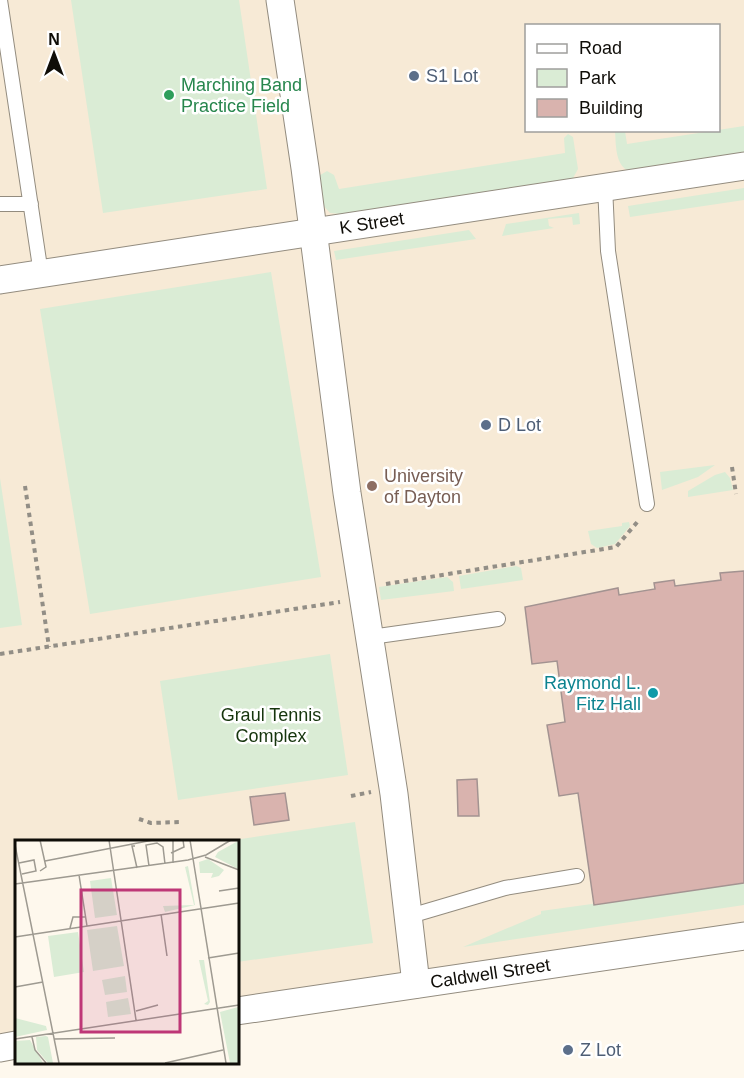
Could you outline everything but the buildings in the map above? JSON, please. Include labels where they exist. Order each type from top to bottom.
[{"type":"street","points":[[280,0],[348,493],[371,637],[410,916],[417,984]]},
{"type":"street","name":"K Street","points":[[0,280],[312,230],[744,166]]},
{"type":"street","name":"Caldwell Street","points":[[238,1011],[744,936]]},
{"type":"street","points":[[0,1048],[15,1045]]},
{"type":"lane","points":[[0,0],[41,274]]},
{"type":"lane","points":[[605,186],[608,251],[647,504]]},
{"type":"lane","points":[[0,204],[31,204]]},
{"type":"lane","points":[[371,637],[498,620]]},
{"type":"lane","points":[[410,916],[506,888],[577,876]]},
{"type":"path","points":[[732,467],[736,494]]},
{"type":"path","points":[[24,486],[49,647]]},
{"type":"path","points":[[380,585],[614,548],[621,543],[639,520]]},
{"type":"path","points":[[0,654],[345,601]]},
{"type":"path","points":[[139,819],[151,823],[181,822]]},
{"type":"shaded area","name":"University of Dayton","points":[[0,0],[744,0],[744,936],[238,1011],[238,840],[15,840],[15,1045],[0,1048]]},
{"type":"green space","name":"Marching Band Practice Field","points":[[71,0],[239,0],[267,189],[103,213]]},
{"type":"green space","points":[[744,126],[744,153],[630,171],[621,165],[617,154],[615,132],[625,132],[627,144],[705,132],[720,132],[720,130]]},
{"type":"green space","points":[[568,134],[573,137],[578,169],[572,180],[341,214],[330,213],[321,203],[317,177],[327,171],[334,175],[339,189],[565,153],[564,138]]},
{"type":"green space","points":[[744,188],[744,200],[630,217],[628,206]]},
{"type":"green space","points":[[579,213],[580,224],[573,225],[572,217],[548,219],[549,226],[554,228],[502,236],[506,224]]},
{"type":"green space","points":[[469,230],[476,239],[336,260],[334,251]]},
{"type":"green space","points":[[271,272],[321,577],[90,614],[40,309]]},
{"type":"green space","points":[[715,465],[698,477],[662,490],[660,472]]},
{"type":"green space","points":[[725,472],[730,478],[733,490],[688,497],[688,491],[715,475]]},
{"type":"green space","points":[[0,478],[22,625],[0,628]]},
{"type":"green space","points":[[629,522],[630,526],[615,544],[597,548],[591,544],[588,531],[622,526],[622,523]]},
{"type":"green space","points":[[516,566],[521,568],[523,580],[461,589],[459,576]]},
{"type":"green space","points":[[447,577],[453,582],[454,591],[381,600],[379,587]]},
{"type":"green space","name":"Graul Tennis Complex","points":[[330,654],[348,775],[178,800],[160,681]]},
{"type":"green space","points":[[355,822],[373,943],[238,962],[238,840],[235,840]]},
{"type":"green space","points":[[744,883],[744,905],[463,947],[541,914],[541,911]]},
{"type":"place","name":"S1 Lot","points":[[414,76]]},
{"type":"place","name":"Marching Band Practice Field","points":[[169,95]]},
{"type":"place","name":"D Lot","points":[[486,425]]},
{"type":"place","name":"University of Dayton","points":[[372,486]]},
{"type":"place","name":"Raymond L. Fitz Hall","points":[[653,693]]},
{"type":"place","name":"Z Lot","points":[[568,1050]]}]
